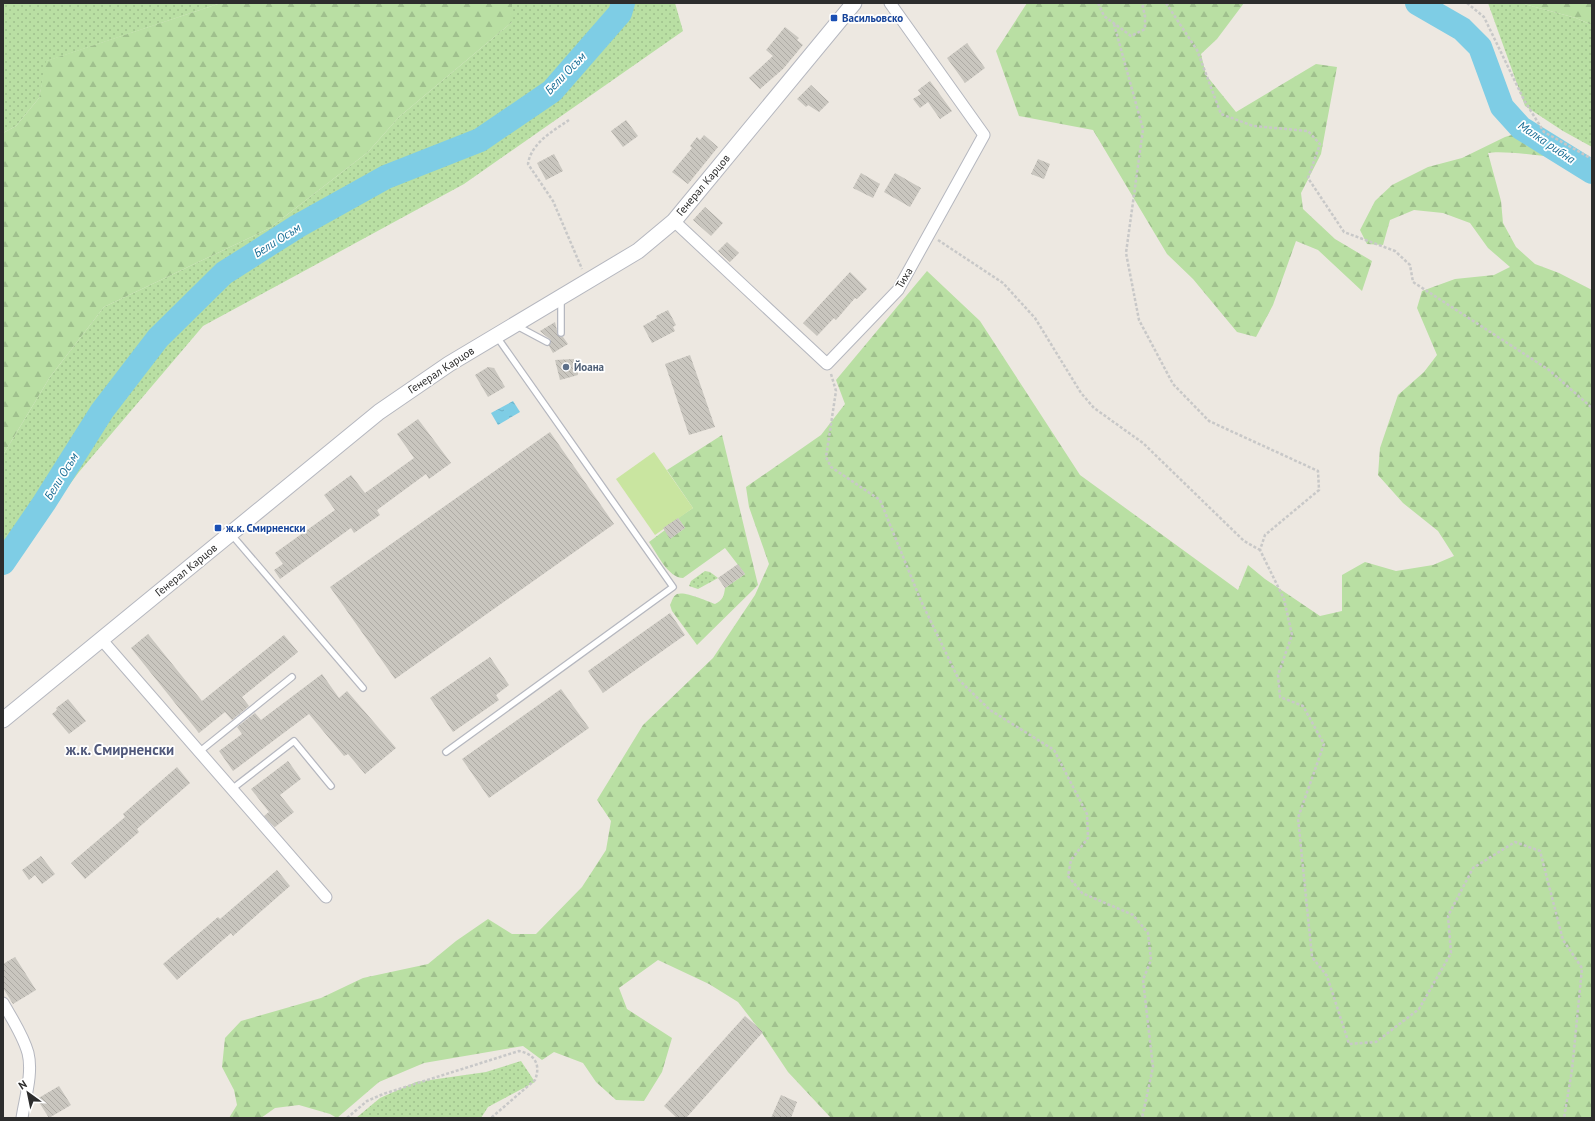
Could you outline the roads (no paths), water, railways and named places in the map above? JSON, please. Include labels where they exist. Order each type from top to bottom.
[{"type":"main road","name":"Генерал Карцов","points":[[3,720],[379,412],[449,364],[495,335],[638,251],[674,221],[854,3]]},
{"type":"street","name":"Тиха","points":[[674,221],[827,364],[898,290],[984,135],[890,3]]},
{"type":"street","points":[[101,639],[326,897]]},
{"type":"street","points":[[3,1003],[22,1036],[28,1054],[29,1078],[22,1118]]},
{"type":"lane","points":[[561,297],[561,333]]},
{"type":"lane","points":[[514,324],[547,342]]},
{"type":"lane","points":[[446,752],[673,587],[495,335]]},
{"type":"lane","points":[[230,533],[363,688]]},
{"type":"lane","points":[[199,752],[292,677]]},
{"type":"lane","points":[[232,789],[294,741],[331,786]]},
{"type":"water","points":[[513,401],[520,412],[498,425],[491,413]]},
{"type":"waterway","name":"Бели Осъм","points":[[3,563],[44,503],[102,411],[158,338],[224,273],[298,226],[386,177],[480,140],[552,91],[620,13],[623,3]]},
{"type":"waterway","name":"Малка рибна","points":[[1417,3],[1462,29],[1480,47],[1502,107],[1521,128],[1592,172]]},
{"type":"place","name":"Васильовско","points":[[834,18]]},
{"type":"place","name":"Йоана","points":[[566,367]]},
{"type":"place","name":"ж.к. Смирненски","points":[[218,528]]},
{"type":"district","name":"ж.к. Смирненски","points":[[120,749]]}]
